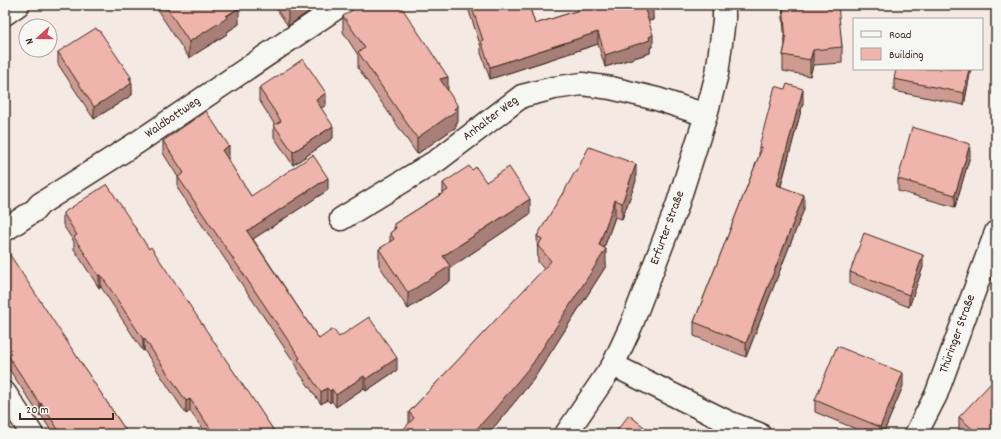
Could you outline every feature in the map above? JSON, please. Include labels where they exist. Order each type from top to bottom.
[{"type":"street","points":[[5,14],[18,5]]},
{"type":"street","name":"Waldbottweg","points":[[5,230],[35,210],[40,204],[138,142],[341,5]]},
{"type":"street","name":"Erfurter Straße","points":[[566,434],[613,365],[631,326],[677,206],[706,116],[717,74],[724,20],[724,5]]},
{"type":"street","name":"Anhalter Weg","points":[[341,219],[438,160],[522,96],[554,88],[582,84],[611,88],[657,99],[706,116]]},
{"type":"street","name":"Thüringer Straße","points":[[916,434],[936,395],[996,232]]},
{"type":"street","points":[[613,365],[728,422],[759,434]]},
{"type":"street","points":[[5,393],[32,434]]},
{"type":"building","points":[[165,5],[237,5],[239,8],[226,16],[227,18],[189,42]]},
{"type":"building","points":[[284,5],[295,5],[288,10]]},
{"type":"building","points":[[360,5],[400,5],[448,77],[440,79],[458,106],[454,109],[456,111],[417,138],[358,52],[365,48],[343,16]]},
{"type":"building","points":[[471,5],[529,5],[535,24],[589,7],[589,5],[652,5],[653,7],[645,10],[653,35],[649,37],[650,40],[605,55],[598,32],[490,67],[481,41],[483,40]]},
{"type":"building","points":[[783,5],[838,5],[842,47],[813,50],[810,60],[783,55],[786,41]]},
{"type":"building","points":[[96,28],[98,31],[99,30],[131,77],[129,78],[132,83],[94,107],[58,52]]},
{"type":"building","points":[[303,59],[326,93],[316,100],[333,126],[293,152],[274,125],[281,121],[259,88]]},
{"type":"building","points":[[896,70],[969,70],[964,93],[894,79]]},
{"type":"building","points":[[787,84],[803,89],[777,185],[804,195],[746,343],[694,322],[762,148],[759,147],[775,86],[785,89]]},
{"type":"building","points":[[206,111],[229,146],[222,150],[251,196],[313,155],[328,178],[247,231],[319,339],[333,329],[339,337],[369,317],[397,358],[366,379],[364,376],[336,395],[332,389],[330,391],[327,388],[321,392],[298,359],[300,358],[178,177],[184,173],[163,141]]},
{"type":"building","points":[[912,127],[970,144],[955,195],[898,179]]},
{"type":"building","points":[[589,147],[636,164],[622,203],[615,200],[599,245],[606,249],[533,363],[472,434],[404,434],[401,432],[414,418],[409,412],[551,261],[538,246],[542,239],[537,236],[562,194],[563,195],[575,172],[577,172]]},
{"type":"building","points":[[469,166],[472,170],[476,167],[486,182],[509,167],[530,199],[443,256],[450,266],[408,293],[379,249],[394,239],[390,233],[396,228],[394,224],[448,190],[443,183]]},
{"type":"building","points":[[107,184],[149,249],[151,247],[276,434],[214,434],[190,399],[186,401],[101,275],[99,276],[74,237],[77,235],[63,213]]},
{"type":"building","points":[[864,233],[923,255],[909,295],[850,272]]},
{"type":"building","points":[[6,249],[128,434],[61,434],[5,351]]},
{"type":"building","points":[[837,346],[903,373],[880,427],[815,400]]},
{"type":"building","points":[[992,382],[996,386],[996,434],[978,434],[959,417]]},
{"type":"building","points":[[629,415],[653,434],[614,434]]}]
